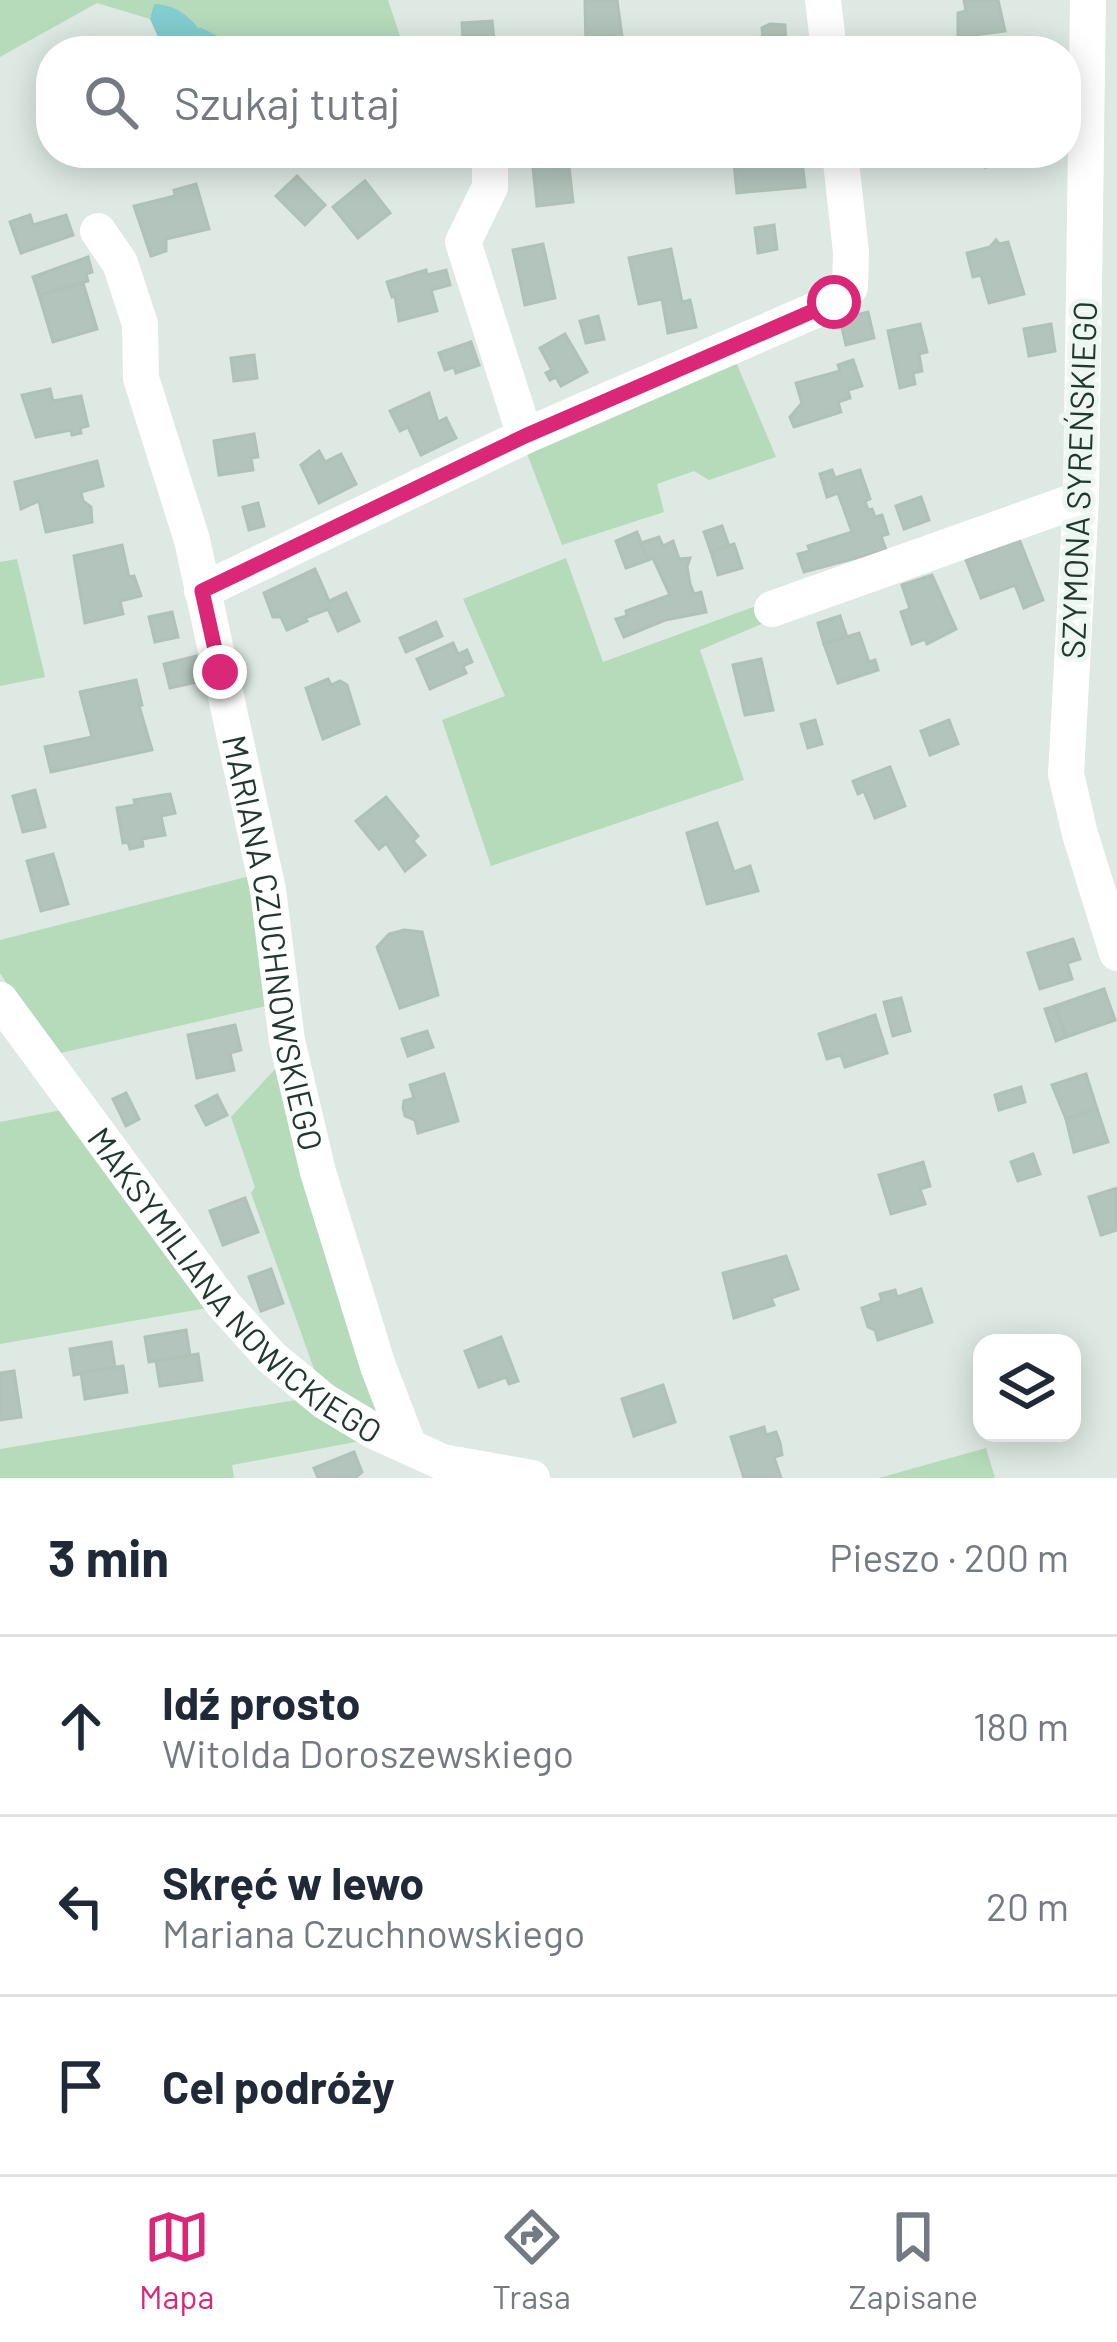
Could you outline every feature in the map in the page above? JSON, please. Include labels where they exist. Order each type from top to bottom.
[{"type":"street","points":[[824,0],[828,36]]},
{"type":"street","name":"SZYMONA SYREŃSKIEGO","points":[[1088,0],[1081,500],[1066,774],[1079,834],[1117,953]]},
{"type":"street","points":[[490,168],[490,187],[464,242],[525,436]]},
{"type":"street","points":[[202,591],[525,436],[834,302],[850,287],[842,168]]},
{"type":"street","name":"MARIANA CZUCHNOWSKIEGO","points":[[98,231],[120,263],[140,324],[141,379],[192,540],[268,890],[287,1041],[318,1172],[378,1366],[408,1444]]},
{"type":"street","points":[[772,609],[1081,500]]},
{"type":"street","name":"MAKSYMILIANA NOWICKIEGO","points":[[0,1000],[224,1305],[271,1357],[324,1401],[374,1431],[442,1462],[532,1478]]},
{"type":"green space","points":[[0,0],[388,0],[400,36],[197,36],[200,32],[154,5],[150,19],[97,3],[0,57]]},
{"type":"green space","points":[[736,362],[776,457],[709,480],[694,471],[657,484],[664,512],[562,545],[526,451]]},
{"type":"green space","points":[[566,558],[603,662],[756,606],[764,623],[700,650],[744,780],[491,866],[442,720],[505,696],[463,599]]},
{"type":"green space","points":[[17,559],[45,677],[0,686],[0,562]]},
{"type":"green space","points":[[254,875],[270,1005],[52,1055],[0,973],[0,940]]},
{"type":"green space","points":[[276,1068],[388,1420],[318,1380],[251,1193],[255,1187],[231,1117]]},
{"type":"green space","points":[[72,1108],[213,1307],[0,1344],[0,1122]]},
{"type":"green space","points":[[302,1399],[366,1440],[232,1465],[234,1478],[0,1478],[0,1449]]},
{"type":"green space","points":[[986,1448],[995,1478],[879,1478]]},
{"type":"water","points":[[154,4],[169,6],[201,32],[198,36],[158,36],[150,19]]},
{"type":"building","points":[[585,0],[617,0],[622,36],[586,36]]},
{"type":"building","points":[[964,0],[998,0],[1005,31],[958,36],[958,13],[966,11]]},
{"type":"building","points":[[492,21],[494,36],[463,36],[462,23]]},
{"type":"building","points":[[785,25],[785,36],[763,36],[762,28]]},
{"type":"building","points":[[533,168],[569,168],[573,202],[537,206]]},
{"type":"building","points":[[734,168],[803,168],[805,187],[737,193]]},
{"type":"building","points":[[297,176],[325,205],[305,225],[276,196]]},
{"type":"building","points":[[365,181],[390,213],[358,238],[333,207]]},
{"type":"building","points":[[196,184],[209,229],[166,239],[166,251],[151,256],[134,206],[175,196],[174,190]]},
{"type":"building","points":[[30,215],[33,225],[66,215],[73,235],[21,253],[10,222]]},
{"type":"building","points":[[774,225],[777,249],[758,253],[755,228]]},
{"type":"building","points":[[996,240],[1008,242],[1024,294],[989,303],[981,275],[973,277],[967,253],[990,247]]},
{"type":"building","points":[[543,244],[555,298],[525,305],[513,250]]},
{"type":"building","points":[[671,249],[682,302],[690,300],[696,327],[668,333],[662,299],[639,304],[629,258]]},
{"type":"building","points":[[88,257],[92,272],[86,274],[88,281],[39,295],[33,277]]},
{"type":"building","points":[[426,270],[427,275],[446,270],[450,285],[431,290],[437,311],[399,321],[387,282]]},
{"type":"building","points":[[83,283],[97,329],[53,342],[39,295]]},
{"type":"building","points":[[868,312],[874,338],[846,345],[840,319]]},
{"type":"building","points":[[598,316],[604,339],[586,343],[580,321]]},
{"type":"building","points":[[920,324],[927,352],[919,354],[922,371],[913,373],[915,384],[900,388],[888,331]]},
{"type":"building","points":[[1051,324],[1055,351],[1029,356],[1024,329]]},
{"type":"building","points":[[565,334],[587,372],[561,386],[546,373],[552,370],[540,348]]},
{"type":"building","points":[[471,342],[479,365],[456,373],[454,367],[445,370],[439,353]]},
{"type":"building","points":[[254,355],[257,378],[234,381],[231,358]]},
{"type":"building","points":[[853,360],[862,386],[848,390],[850,398],[838,402],[841,412],[794,427],[790,417],[802,403],[796,383],[840,371],[838,365]]},
{"type":"building","points":[[50,389],[53,401],[81,396],[88,426],[80,428],[81,433],[72,435],[71,430],[36,437],[22,395]]},
{"type":"building","points":[[429,393],[438,422],[446,418],[456,438],[421,455],[408,427],[400,431],[390,411]]},
{"type":"building","points":[[254,434],[258,457],[251,458],[253,470],[219,475],[214,441]]},
{"type":"building","points":[[319,451],[325,462],[341,454],[356,484],[319,503],[301,465]]},
{"type":"building","points":[[97,461],[103,486],[81,492],[91,507],[92,522],[46,532],[39,501],[21,509],[15,482]]},
{"type":"building","points":[[832,470],[835,478],[860,470],[870,499],[865,501],[868,510],[875,517],[882,515],[888,534],[881,536],[886,550],[804,572],[798,554],[810,551],[808,546],[852,532],[838,493],[827,497],[820,474]]},
{"type":"building","points":[[921,497],[929,520],[904,529],[896,506]]},
{"type":"building","points":[[258,503],[264,526],[249,530],[243,507]]},
{"type":"building","points":[[722,526],[729,546],[711,552],[704,532]]},
{"type":"building","points":[[637,532],[648,560],[626,568],[616,541]]},
{"type":"building","points":[[659,537],[663,546],[673,541],[679,559],[690,558],[690,584],[694,594],[701,592],[706,612],[665,620],[624,637],[616,619],[670,595],[641,543]]},
{"type":"building","points":[[1019,539],[1043,600],[1024,608],[1015,585],[981,598],[966,560]]},
{"type":"building","points":[[734,544],[742,568],[718,575],[711,552]]},
{"type":"building","points":[[122,545],[129,577],[134,576],[141,596],[120,601],[123,614],[85,623],[74,556]]},
{"type":"building","points":[[315,569],[329,601],[346,593],[359,621],[338,631],[328,609],[287,630],[281,617],[273,617],[264,593]]},
{"type":"building","points":[[932,575],[956,629],[927,644],[925,639],[912,644],[901,612],[910,609],[902,585]]},
{"type":"building","points":[[172,612],[178,637],[155,642],[149,617]]},
{"type":"building","points":[[840,616],[847,637],[824,644],[818,623]]},
{"type":"building","points":[[436,622],[442,636],[406,652],[400,638]]},
{"type":"building","points":[[859,633],[869,662],[875,660],[878,670],[838,683],[824,644]]},
{"type":"building","points":[[453,643],[458,654],[467,650],[472,662],[463,666],[466,673],[430,689],[417,659]]},
{"type":"building","points":[[196,656],[201,681],[170,688],[164,664]]},
{"type":"building","points":[[761,659],[773,710],[745,715],[733,665]]},
{"type":"building","points":[[328,679],[331,685],[340,681],[347,685],[359,724],[323,739],[306,688]]},
{"type":"building","points":[[136,680],[152,750],[51,772],[45,747],[92,737],[80,692]]},
{"type":"building","points":[[815,720],[822,744],[808,748],[801,724]]},
{"type":"building","points":[[949,720],[958,744],[930,755],[921,731]]},
{"type":"building","points":[[890,767],[905,806],[875,818],[864,791],[858,794],[853,781]]},
{"type":"building","points":[[35,790],[45,827],[23,832],[13,796]]},
{"type":"building","points":[[170,794],[175,813],[161,816],[165,835],[142,839],[143,846],[130,849],[128,842],[123,843],[117,808]]},
{"type":"building","points":[[386,797],[418,836],[413,841],[425,855],[405,871],[386,843],[379,849],[356,821]]},
{"type":"building","points":[[717,823],[734,872],[750,866],[758,891],[707,904],[687,833]]},
{"type":"building","points":[[53,854],[68,904],[41,911],[27,861]]},
{"type":"building","points":[[422,932],[438,995],[400,1008],[377,947],[389,934]]},
{"type":"building","points":[[1073,939],[1080,959],[1067,963],[1072,979],[1040,989],[1028,953]]},
{"type":"building","points":[[1104,989],[1115,1020],[1066,1037],[1055,1006]]},
{"type":"building","points":[[901,998],[910,1031],[893,1036],[884,1002]]},
{"type":"building","points":[[1055,1006],[1066,1037],[1056,1041],[1045,1009]]},
{"type":"building","points":[[875,1015],[887,1053],[845,1067],[841,1055],[827,1059],[819,1034]]},
{"type":"building","points":[[235,1025],[241,1050],[230,1053],[234,1070],[197,1078],[188,1035]]},
{"type":"building","points":[[427,1031],[433,1047],[408,1056],[402,1039]]},
{"type":"building","points":[[444,1074],[458,1121],[418,1133],[415,1120],[405,1116],[403,1108],[404,1101],[414,1098],[410,1085]]},
{"type":"building","points":[[1086,1074],[1097,1109],[1066,1119],[1052,1085]]},
{"type":"building","points":[[1021,1087],[1025,1102],[999,1110],[995,1095]]},
{"type":"building","points":[[126,1093],[139,1119],[126,1126],[113,1099]]},
{"type":"building","points":[[217,1095],[227,1115],[206,1125],[196,1106]]},
{"type":"building","points":[[1097,1109],[1108,1142],[1074,1152],[1066,1119]]},
{"type":"building","points":[[1033,1154],[1040,1174],[1018,1181],[1011,1162]]},
{"type":"building","points":[[923,1162],[930,1186],[920,1189],[925,1204],[891,1214],[879,1175]]},
{"type":"building","points":[[1117,1188],[1117,1230],[1101,1235],[1089,1197]]},
{"type":"building","points":[[245,1198],[258,1232],[223,1245],[210,1211]]},
{"type":"building","points":[[786,1256],[798,1289],[771,1298],[774,1305],[734,1318],[723,1273]]},
{"type":"building","points":[[271,1269],[283,1303],[261,1311],[249,1277]]},
{"type":"building","points":[[921,1289],[932,1322],[878,1340],[862,1308],[882,1301],[880,1294],[895,1290],[897,1297]]},
{"type":"building","points":[[186,1330],[190,1355],[149,1362],[145,1337]]},
{"type":"building","points":[[501,1337],[518,1381],[509,1384],[506,1377],[479,1387],[465,1351]]},
{"type":"building","points":[[111,1342],[115,1367],[74,1375],[70,1349]]},
{"type":"building","points":[[198,1354],[202,1380],[160,1386],[156,1361]]},
{"type":"building","points":[[123,1366],[127,1392],[85,1399],[81,1373]]},
{"type":"building","points":[[14,1371],[21,1417],[0,1420],[0,1373]]},
{"type":"building","points":[[663,1385],[675,1422],[634,1436],[622,1399]]},
{"type":"building","points":[[764,1427],[766,1435],[776,1432],[780,1443],[782,1455],[774,1457],[781,1478],[744,1478],[731,1437]]},
{"type":"building","points":[[354,1452],[362,1472],[355,1478],[318,1478],[314,1468]]},
{"type":"waterway","points":[[201,32],[209,36]]},
{"type":"route","points":[[220,672],[202,591],[525,436],[834,302]]}]
